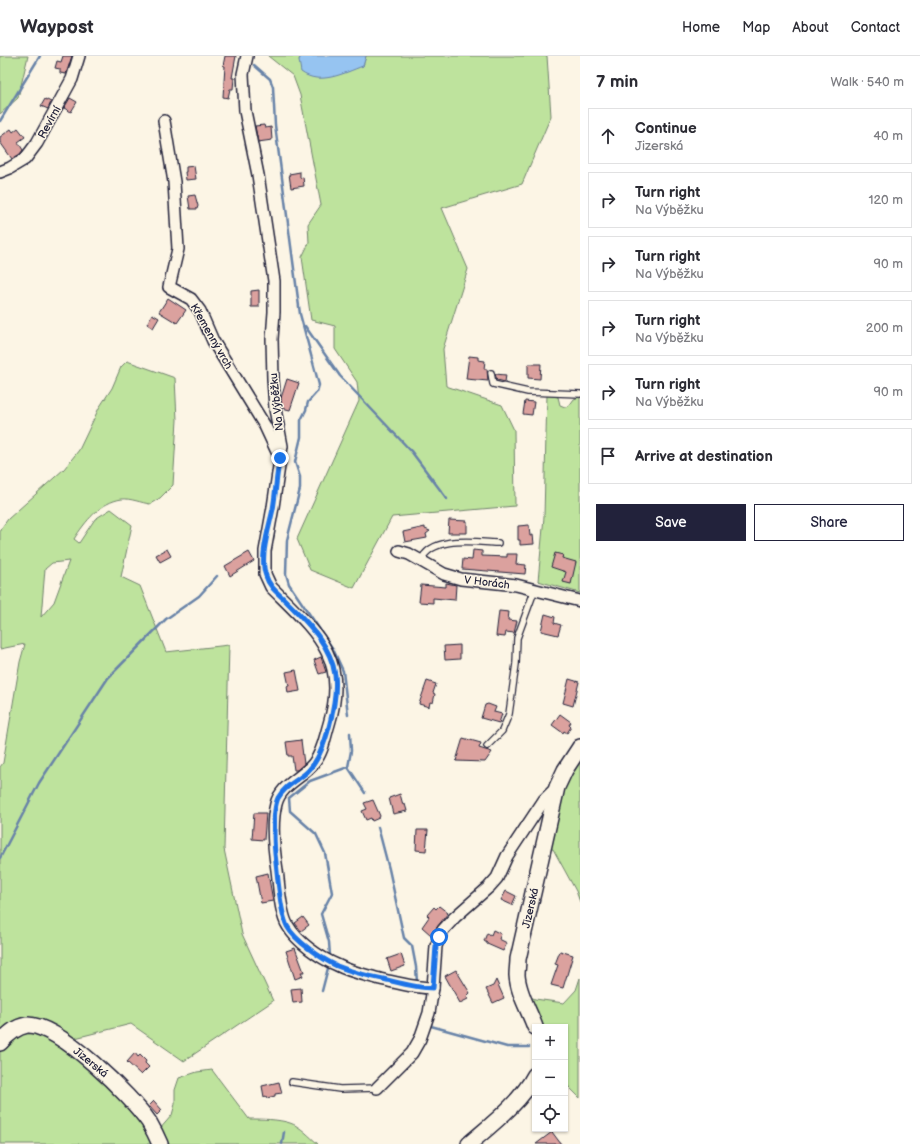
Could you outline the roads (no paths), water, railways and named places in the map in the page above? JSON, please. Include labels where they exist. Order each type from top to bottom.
[{"type":"street","name":"Revírní","points":[[0,172],[25,159],[37,143],[72,79],[79,56]]},
{"type":"street","name":"Na Výběžku","points":[[247,56],[243,74],[246,111],[258,175],[274,281],[272,339],[273,379],[275,409],[282,446],[265,551],[265,574],[271,587],[312,629],[324,645],[333,667],[335,682],[335,697],[331,717],[320,754],[309,770],[285,788],[278,798],[276,806],[274,850],[281,903],[287,925],[294,935],[306,946],[337,966],[411,986],[433,988]]},
{"type":"street","name":"Křemenný vrch","points":[[164,120],[174,182],[178,249],[169,287],[190,299],[200,311],[214,341],[265,426],[280,458]]},
{"type":"street","name":"V Horách","points":[[399,551],[409,554],[444,574],[461,579],[516,585],[580,601]]},
{"type":"street","name":"Jizerská","points":[[534,1024],[521,995],[517,975],[518,959],[557,787],[565,770],[580,747]]},
{"type":"street","name":"Jizerská","points":[[433,988],[436,946],[443,930],[497,878],[512,850],[544,800],[557,787]]},
{"type":"street","points":[[377,1088],[412,1053],[420,1039],[429,1013],[433,988]]},
{"type":"street","name":"Jizerská","points":[[0,1043],[8,1034],[19,1027],[28,1025],[53,1033],[100,1068],[120,1088],[149,1122],[160,1144]]},
{"type":"street","points":[[469,1144],[519,1097],[532,1081]]},
{"type":"lane","points":[[491,373],[493,384],[520,391],[580,394]]},
{"type":"lane","points":[[421,561],[423,555],[428,550],[438,545],[462,541],[498,543]]},
{"type":"lane","points":[[487,746],[502,731],[509,714],[516,664],[517,638],[535,589]]},
{"type":"lane","points":[[292,1082],[340,1089],[377,1088]]},
{"type":"water","points":[[301,56],[366,56],[363,66],[340,75],[316,78],[301,72],[299,60]]},
{"type":"waterway","points":[[0,121],[40,56]]},
{"type":"waterway","points":[[254,65],[270,79],[273,87],[275,125],[300,314],[319,385],[317,392],[308,402],[301,420],[301,437],[295,462],[300,477],[300,489],[287,540],[286,574],[289,584],[333,649],[343,671],[348,715]]},
{"type":"waterway","points":[[305,326],[340,376],[411,451],[447,499]]},
{"type":"waterway","points":[[0,858],[39,783],[108,678],[166,619],[199,596],[217,576]]},
{"type":"waterway","points":[[330,956],[329,942],[321,914],[332,893],[325,853],[316,834],[290,811],[289,798],[310,781],[348,767],[351,751],[350,733]]},
{"type":"waterway","points":[[348,767],[365,793]]},
{"type":"waterway","points":[[378,827],[404,938],[412,946],[417,983]]},
{"type":"waterway","points":[[322,991],[328,968]]},
{"type":"waterway","points":[[432,1019],[431,1026],[507,1047],[529,1047]]},
{"type":"waterway","points":[[282,1144],[284,1132]]}]
